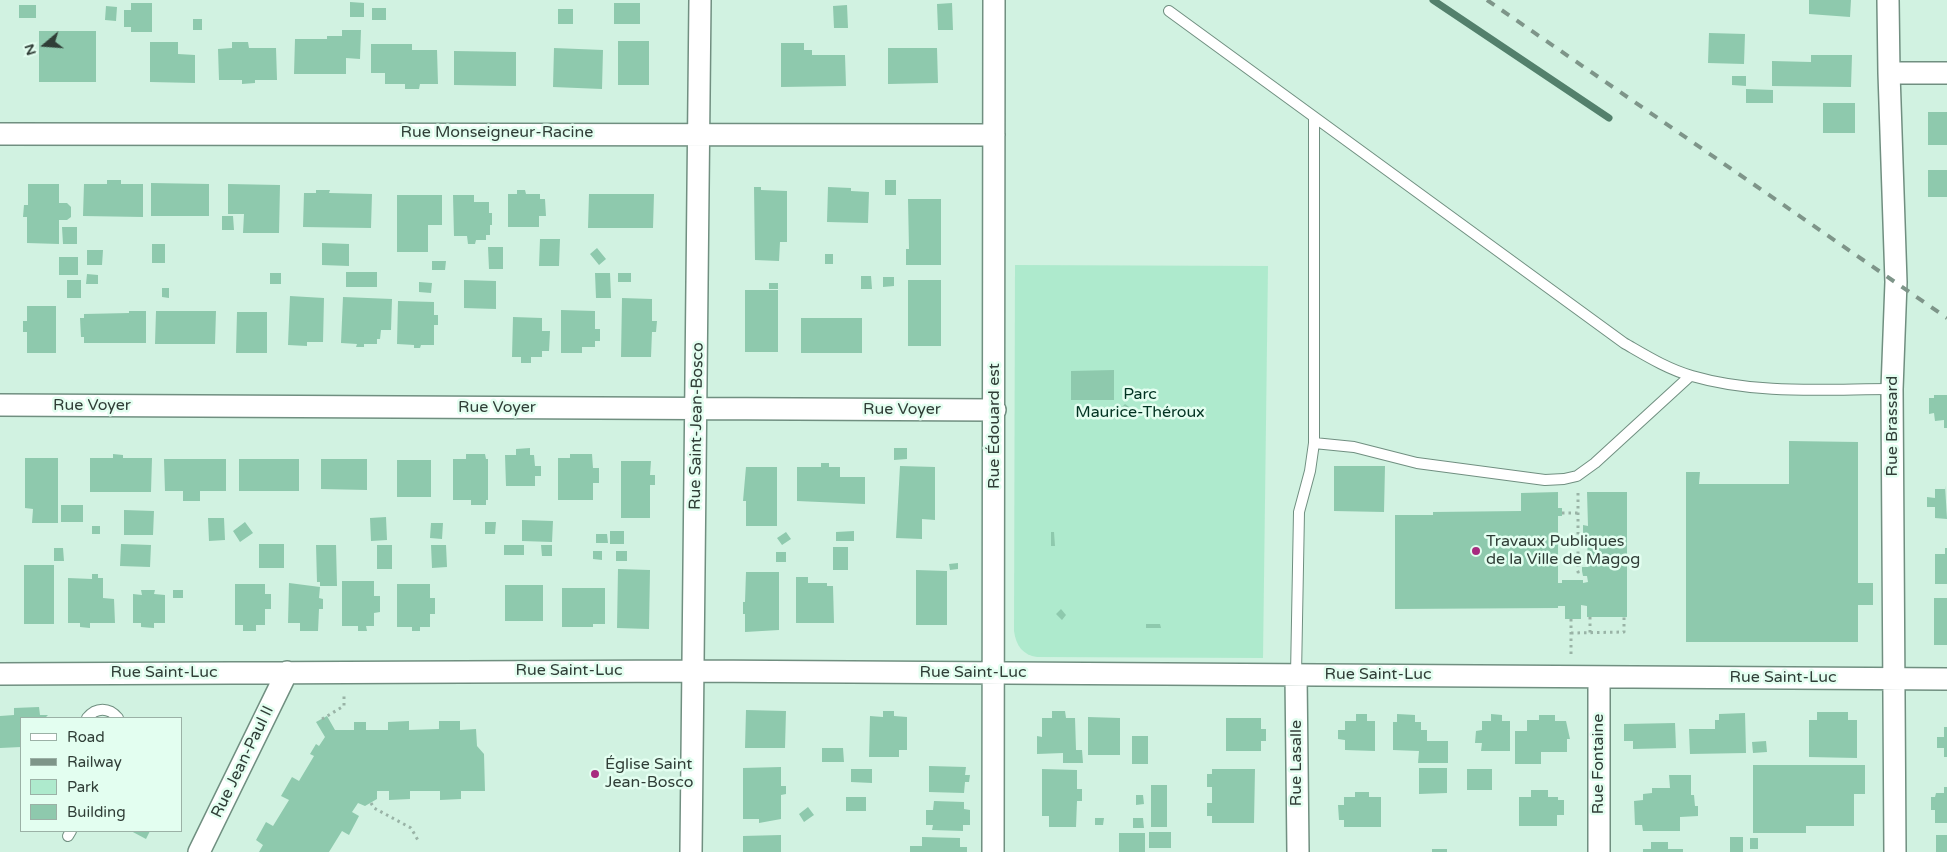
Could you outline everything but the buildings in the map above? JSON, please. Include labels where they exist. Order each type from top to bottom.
[{"type":"street","name":"Rue Saint-Jean-Bosco","points":[[691,852],[698,409],[700,0]]},
{"type":"street","name":"Rue Édouard est","points":[[993,852],[995,673],[994,0]]},
{"type":"street","name":"Rue Brassard","points":[[1888,0],[1888,73],[1896,282],[1892,389],[1895,852]]},
{"type":"street","points":[[1888,73],[1947,73]]},
{"type":"street","name":"Rue Monseigneur-Racine","points":[[0,134],[700,133],[994,135]]},
{"type":"street","name":"Rue Voyer","points":[[0,405],[994,410]]},
{"type":"street","name":"Rue Saint-Luc","points":[[0,674],[694,671],[1947,679]]},
{"type":"street","name":"Rue Jean-Paul II","points":[[199,852],[287,672]]},
{"type":"street","name":"Rue Lasalle","points":[[1296,675],[1298,852]]},
{"type":"street","name":"Rue Fontaine","points":[[1599,677],[1599,852]]},
{"type":"lane","points":[[1169,12],[1624,343],[1656,362],[1690,376],[1726,385],[1763,389],[1892,389]]},
{"type":"lane","points":[[1296,675],[1299,512],[1310,471],[1314,443],[1314,118]]},
{"type":"lane","points":[[1314,443],[1354,447],[1416,463],[1545,480],[1564,479],[1577,476],[1595,463],[1690,376]]},
{"type":"lane","points":[[88,717],[92,713],[101,710],[109,711],[117,717]]},
{"type":"path","points":[[1578,493],[1578,572],[1582,571]]},
{"type":"path","points":[[1562,513],[1578,513]]},
{"type":"path","points":[[1578,530],[1583,530]]},
{"type":"path","points":[[1590,617],[1590,632]]},
{"type":"path","points":[[1571,632],[1624,632],[1624,617]]},
{"type":"path","points":[[1571,619],[1572,677]]},
{"type":"path","points":[[322,719],[344,706],[344,672]]},
{"type":"path","points":[[371,803],[374,808],[410,828],[419,842]]},
{"type":"green space","name":"Parc Maurice-Théroux","points":[[1015,265],[1268,266],[1263,658],[1037,657],[1024,652],[1018,645],[1014,631]]},
{"type":"waterway","points":[[1433,0],[1609,118]]},
{"type":"railway","points":[[1487,0],[1947,318]]},
{"type":"place","name":"Travaux Publiques de la Ville de Magog","points":[[1476,551]]},
{"type":"place","name":"Église Saint Jean-Bosco","points":[[595,774]]}]
